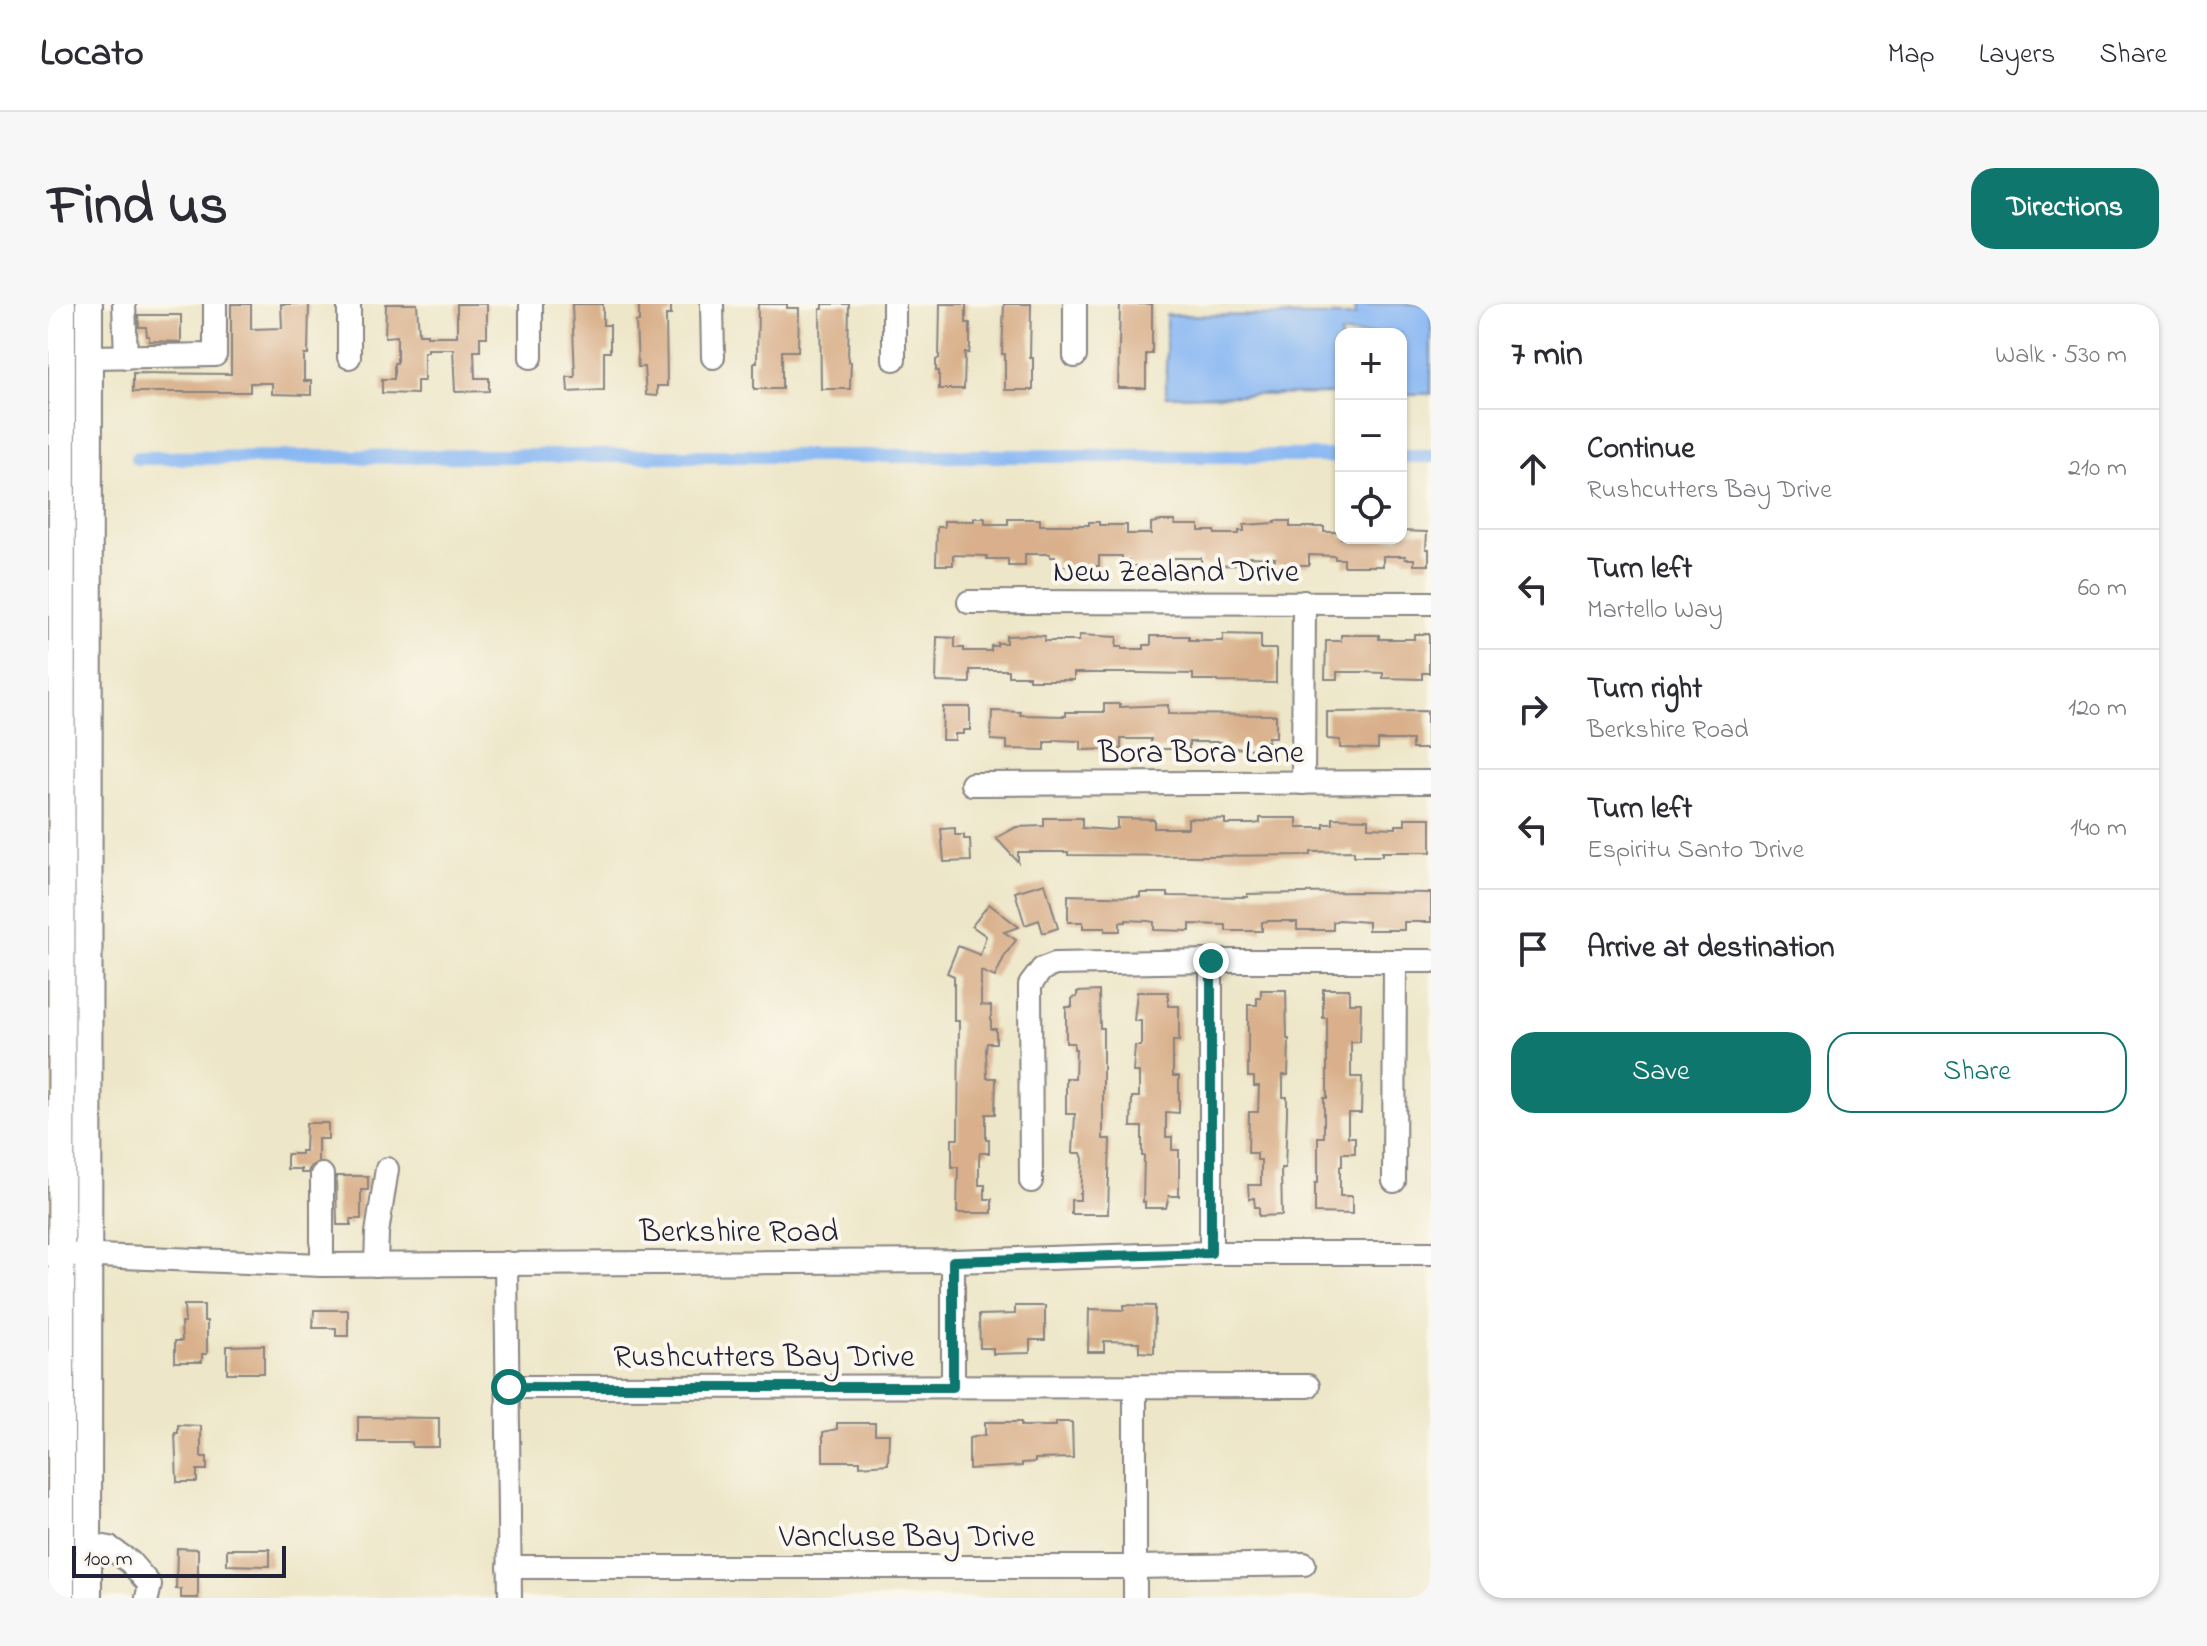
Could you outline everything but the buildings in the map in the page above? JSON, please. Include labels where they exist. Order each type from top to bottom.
[{"type":"main road","points":[[88,1598],[89,304]]},
{"type":"main road","points":[[57,310],[54,1254],[57,1593]]},
{"type":"street","points":[[124,304],[126,357]]},
{"type":"street","points":[[89,357],[215,355],[215,304]]},
{"type":"street","points":[[349,304],[349,357]]},
{"type":"street","points":[[531,304],[531,357]]},
{"type":"street","points":[[712,304],[713,357]]},
{"type":"street","points":[[894,304],[894,359]]},
{"type":"street","points":[[1075,304],[1075,356]]},
{"type":"street","name":"New Zealand Drive","points":[[969,602],[1431,603]]},
{"type":"street","points":[[1303,783],[1304,602]]},
{"type":"street","name":"Bora Bora Lane","points":[[972,784],[1431,782]]},
{"type":"street","points":[[1211,961],[1211,1253]]},
{"type":"street","points":[[1394,1181],[1395,961]]},
{"type":"street","points":[[1031,1181],[1030,985],[1042,969],[1055,964],[1431,961]]},
{"type":"street","points":[[376,1265],[377,1233],[387,1169]]},
{"type":"street","points":[[322,1175],[322,1265]]},
{"type":"street","name":"Berkshire Road","points":[[54,1254],[376,1265],[953,1261],[1211,1253],[1431,1253]]},
{"type":"street","points":[[953,1261],[953,1387]]},
{"type":"street","points":[[506,1263],[510,1598]]},
{"type":"street","name":"Rushcutters Bay Drive","points":[[509,1387],[1308,1386]]},
{"type":"street","points":[[1135,1387],[1135,1598]]},
{"type":"street","points":[[88,1544],[110,1548],[130,1562],[150,1585],[147,1598]]},
{"type":"street","name":"Vancluse Bay Drive","points":[[509,1567],[1304,1564]]},
{"type":"water","points":[[1356,304],[1429,304],[1431,394],[1407,394],[1407,328],[1335,328],[1335,394],[1166,396],[1166,315],[1355,316]]},
{"type":"waterway","points":[[137,458],[1335,456]]},
{"type":"waterway","points":[[1407,456],[1431,456]]},
{"type":"route","points":[[509,1387],[953,1387],[953,1261],[1211,1253],[1211,961]]}]
